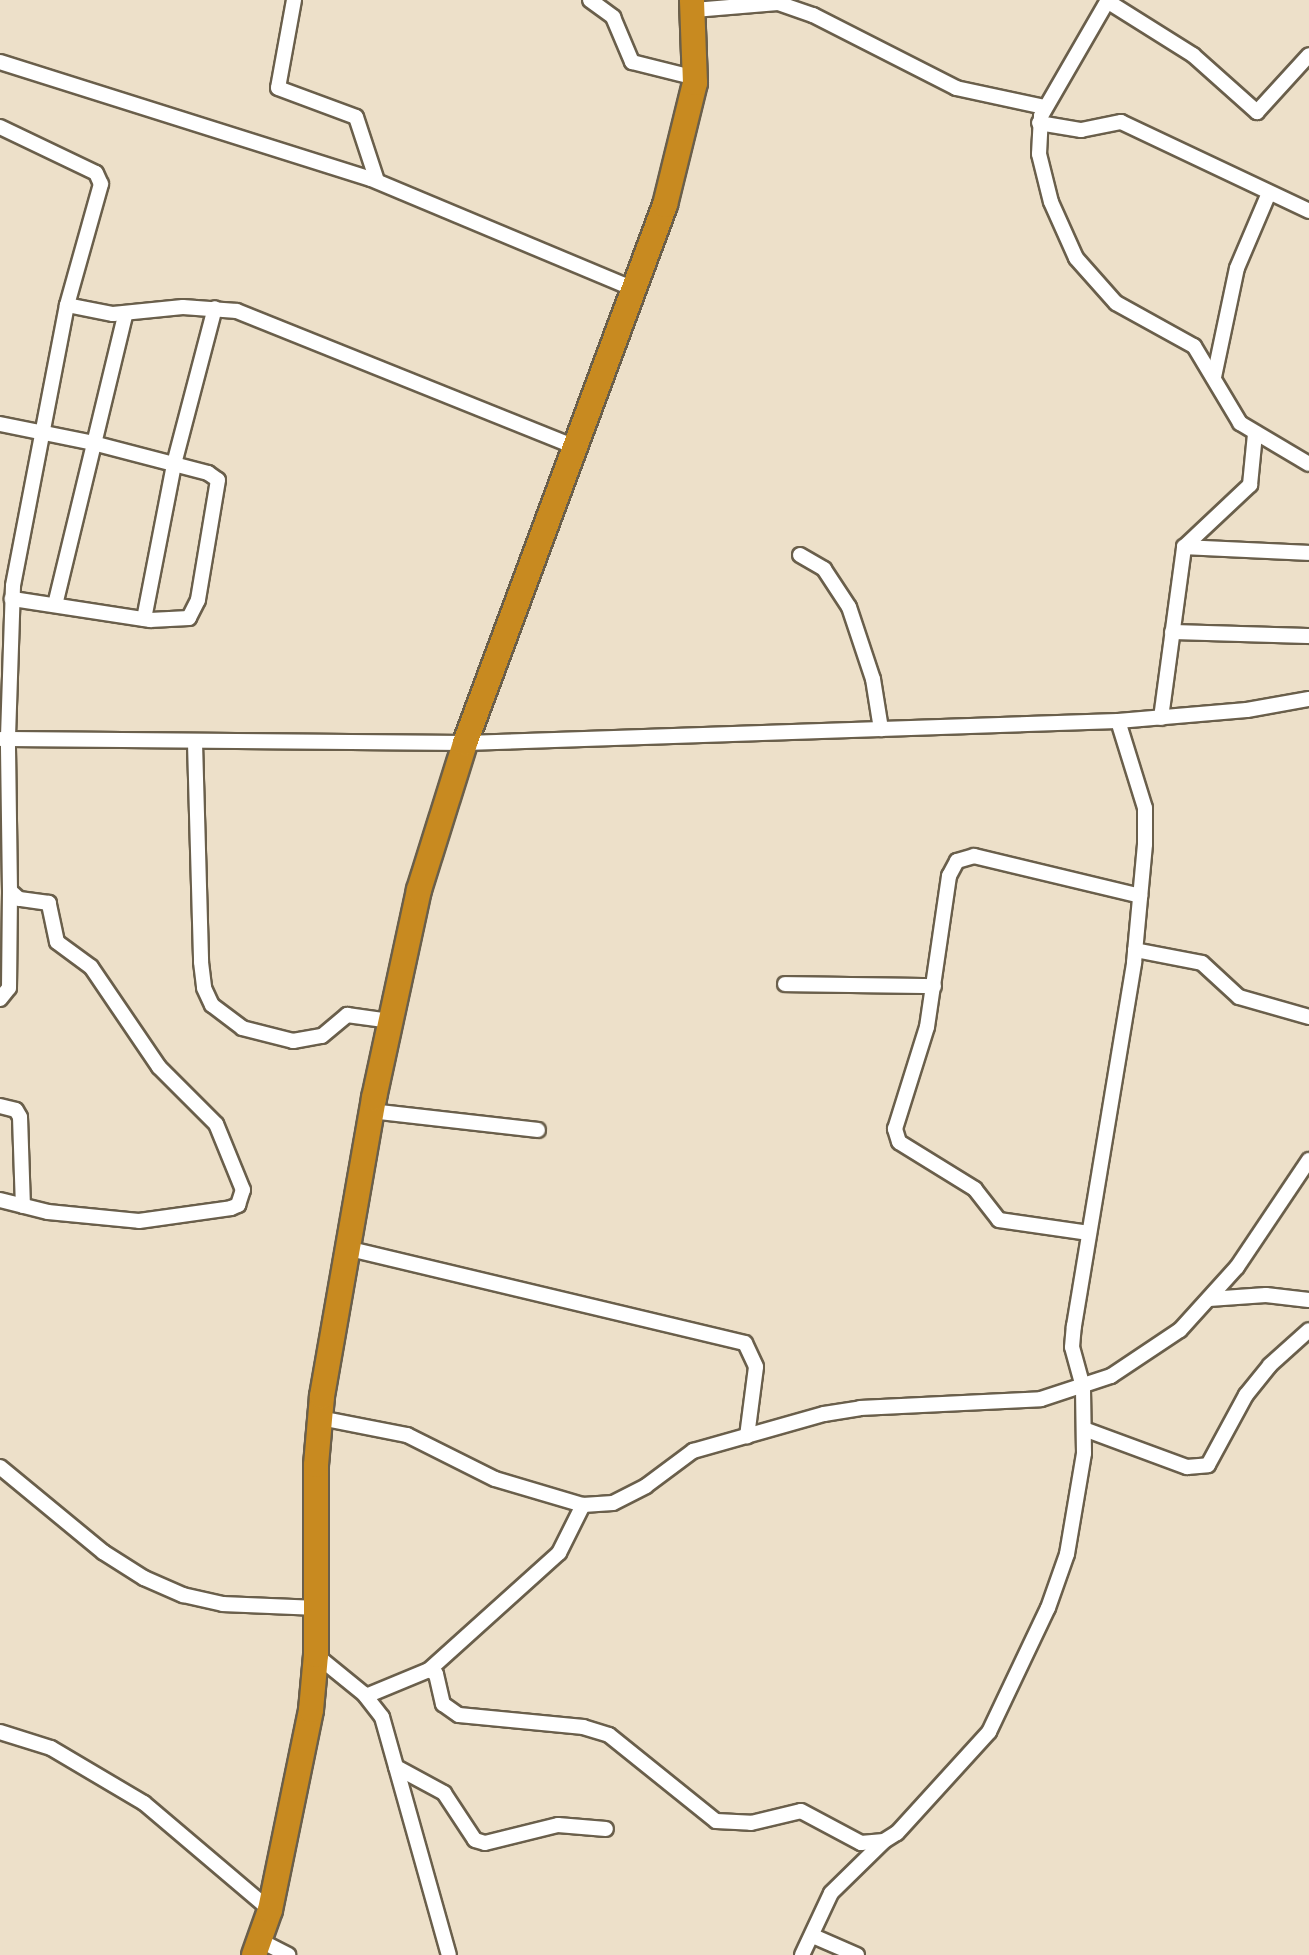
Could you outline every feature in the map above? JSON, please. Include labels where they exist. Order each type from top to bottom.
[{"type":"highway","points":[[256,1948],[270,1910],[300,1774],[316,1655],[316,1465],[320,1418],[346,1248],[371,1111],[419,890],[465,743],[636,290],[685,137],[695,78],[693,5]]},
{"type":"street","points":[[293,0],[278,88],[356,117],[377,181]]},
{"type":"street","points":[[590,0],[613,17],[632,62],[695,78]]},
{"type":"street","points":[[1309,55],[1256,112],[1193,55],[1107,0],[1045,107],[1040,124],[1039,154],[1051,202],[1076,258],[1116,303],[1194,346],[1240,423],[1309,464]]},
{"type":"street","points":[[693,5],[762,4],[795,8],[956,89],[1045,107]]},
{"type":"street","points":[[0,62],[234,132],[377,181],[636,290]]},
{"type":"street","points":[[1040,124],[1081,130],[1121,122],[1309,212]]},
{"type":"street","points":[[0,128],[100,177],[67,305],[8,606],[4,739],[10,891],[9,988],[0,999]]},
{"type":"street","points":[[1214,377],[1237,268],[1269,194]]},
{"type":"street","points":[[67,305],[125,315],[183,307],[237,311],[361,357],[578,448]]},
{"type":"street","points":[[144,619],[174,464],[215,308]]},
{"type":"street","points":[[55,605],[125,315]]},
{"type":"street","points":[[0,424],[93,443],[174,464],[218,480],[198,600],[189,618],[144,619],[55,605],[8,606]]},
{"type":"street","points":[[1161,718],[1184,547],[1250,485],[1255,434]]},
{"type":"street","points":[[1184,547],[1309,553]]},
{"type":"street","points":[[800,555],[824,569],[849,607],[873,679],[881,729]]},
{"type":"street","points":[[1172,632],[1309,636]]},
{"type":"street","points":[[4,739],[195,743],[465,743],[1118,722],[1309,699]]},
{"type":"street","points":[[802,1955],[831,1893],[968,1755],[1000,1713],[1048,1608],[1067,1554],[1084,1429],[1083,1387],[1072,1347],[1135,950],[1140,896],[1144,808],[1118,722]]},
{"type":"street","points":[[195,743],[201,962],[204,988],[212,1005],[242,1028],[293,1041],[322,1036],[347,1015],[390,1021]]},
{"type":"street","points":[[1089,1233],[999,1220],[962,1178],[899,1143],[895,1129],[898,1112],[927,1027],[948,876],[957,861],[965,857],[1140,896]]},
{"type":"street","points":[[0,1200],[100,1220],[139,1221],[231,1208],[242,1199],[243,1190],[216,1124],[159,1067],[91,967],[57,942],[49,903],[19,899],[10,891]]},
{"type":"street","points":[[1135,950],[1202,962],[1239,997],[1309,1017]]},
{"type":"street","points":[[785,984],[934,986]]},
{"type":"street","points":[[0,1106],[16,1110],[20,1117],[23,1206]]},
{"type":"street","points":[[371,1111],[538,1130]]},
{"type":"street","points":[[320,1418],[407,1435],[495,1479],[583,1505],[613,1503],[646,1486],[693,1451],[860,1408],[1041,1399],[1083,1387],[1144,1357],[1209,1299],[1237,1267],[1309,1160]]},
{"type":"street","points":[[346,1248],[745,1343],[756,1367],[747,1436]]},
{"type":"street","points":[[1209,1299],[1266,1295],[1309,1300]]},
{"type":"street","points":[[1084,1429],[1187,1467],[1208,1465],[1246,1395],[1270,1365],[1309,1330]]},
{"type":"street","points":[[0,1467],[103,1552],[144,1578],[183,1595],[223,1604],[317,1608]]},
{"type":"street","points":[[366,1696],[429,1670],[559,1553],[583,1505]]},
{"type":"street","points":[[316,1655],[366,1696],[382,1717],[449,1955]]},
{"type":"street","points":[[429,1670],[436,1674],[443,1704],[459,1715],[583,1727],[610,1735],[716,1822],[734,1825],[802,1811],[861,1843],[884,1841]]},
{"type":"street","points":[[0,1732],[51,1748],[144,1803],[270,1910]]},
{"type":"street","points":[[396,1767],[444,1793],[475,1840],[485,1843],[558,1825],[606,1829]]},
{"type":"street","points":[[813,1936],[857,1955]]},
{"type":"street","points":[[256,1948],[288,1955]]}]
